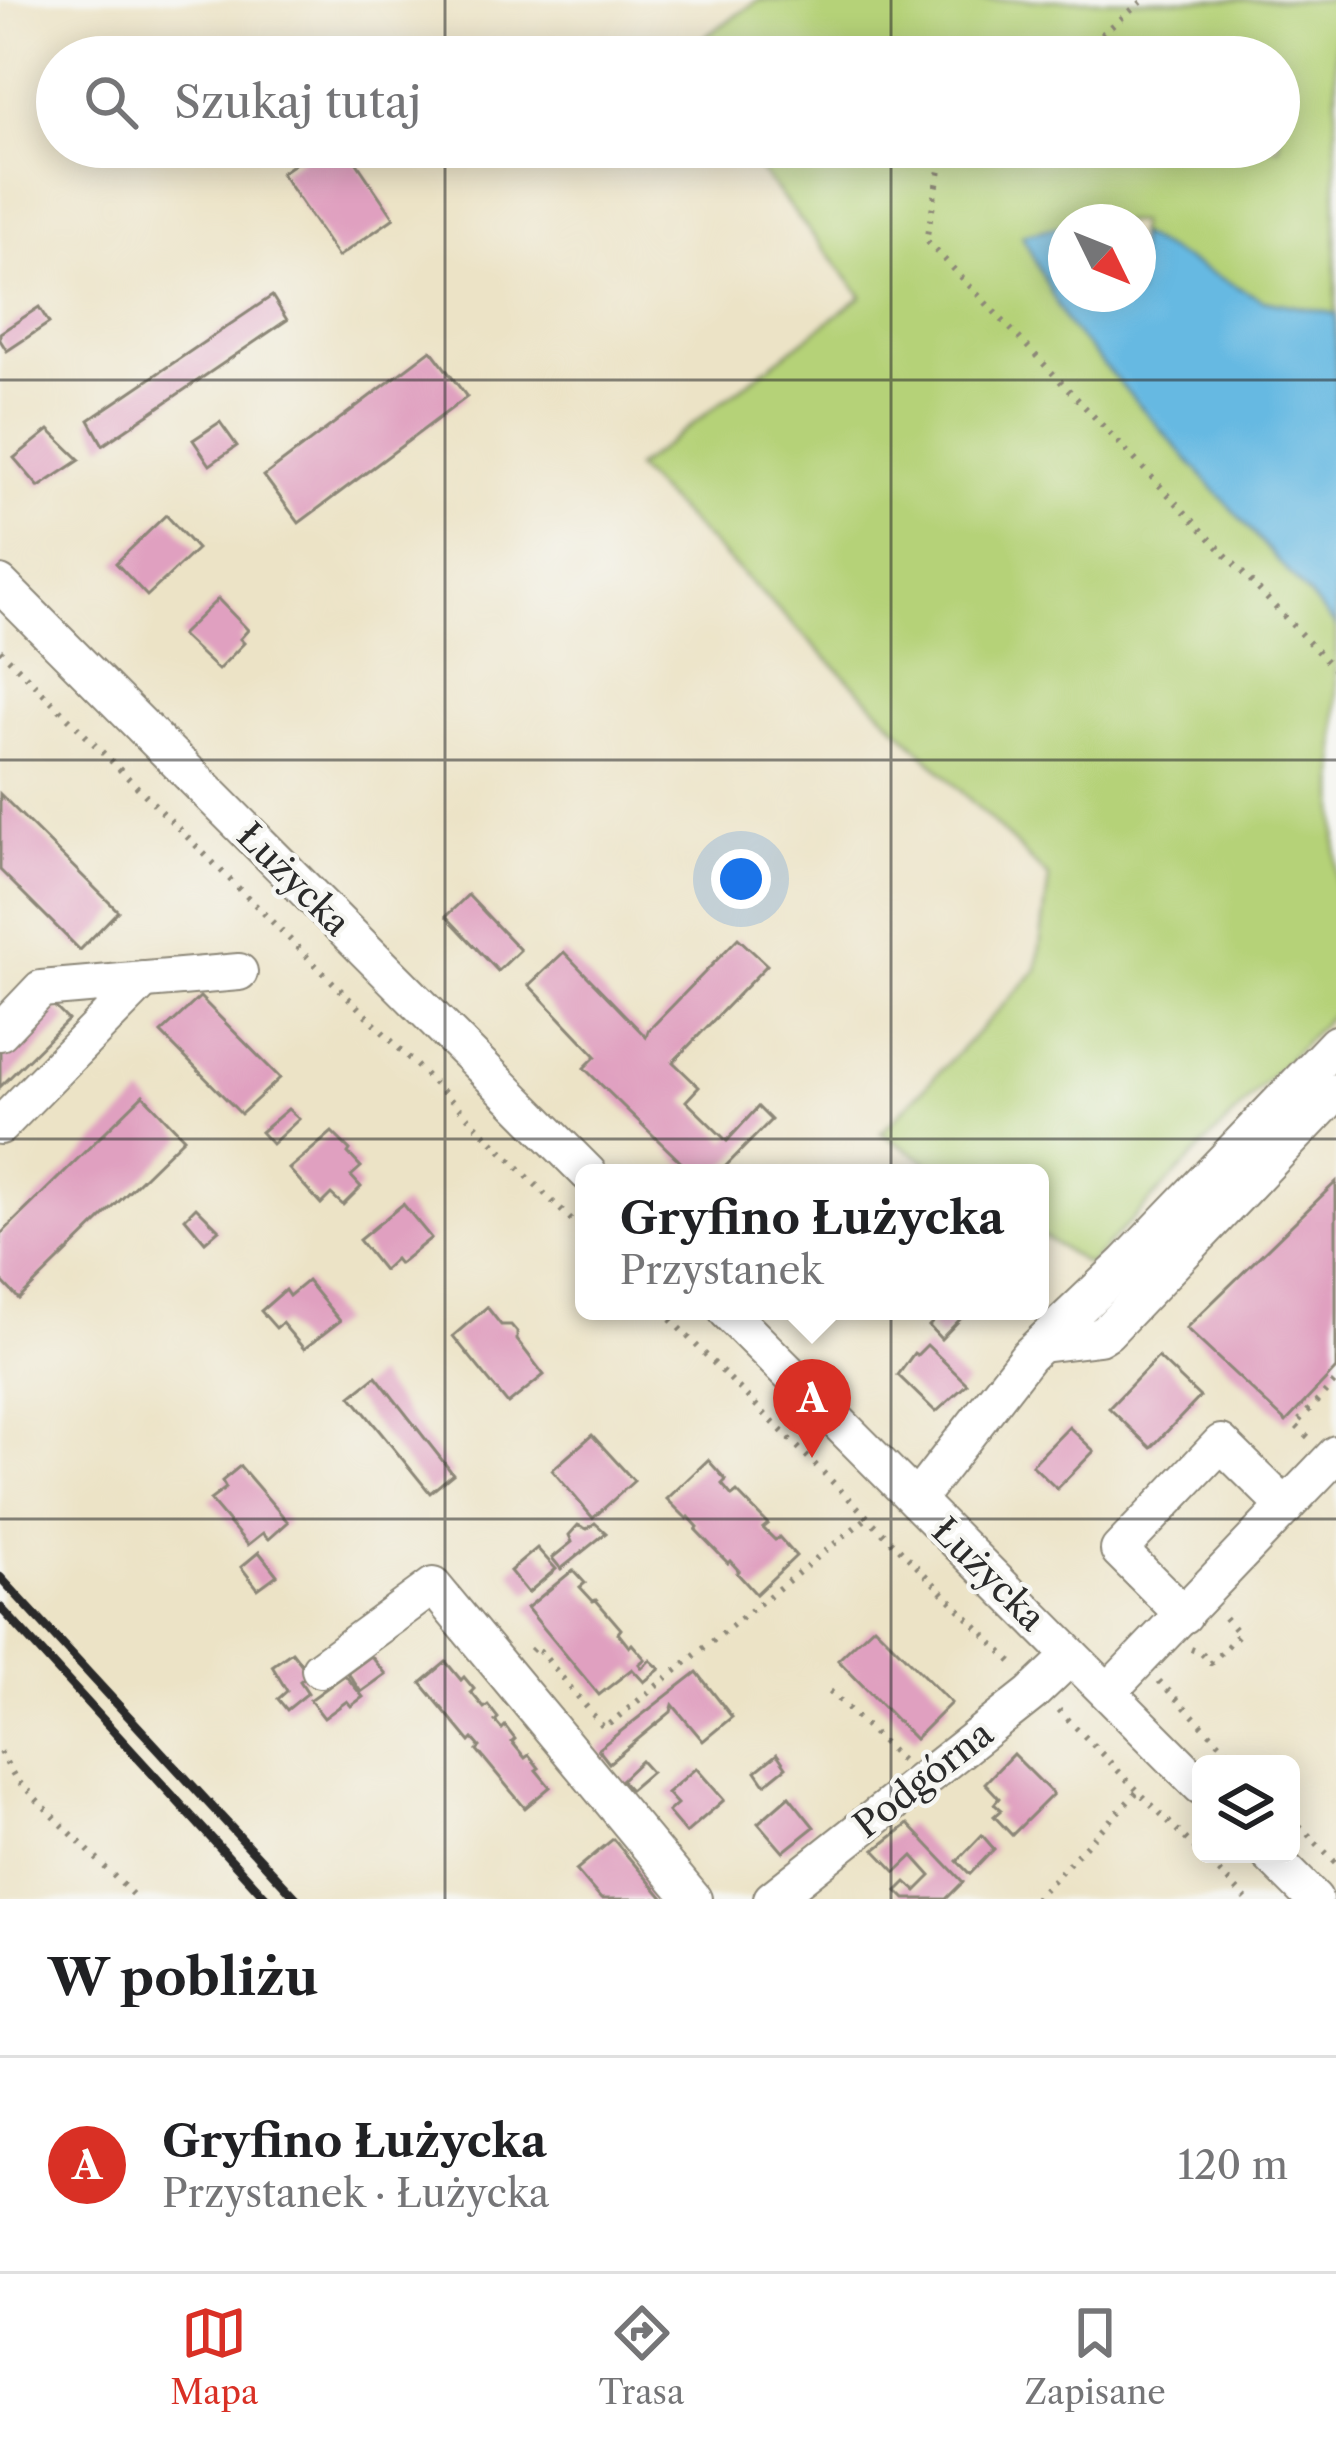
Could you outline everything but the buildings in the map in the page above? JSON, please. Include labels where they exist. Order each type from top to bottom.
[{"type":"street","name":"Łużycka","points":[[0,584],[579,1164]]},
{"type":"street","points":[[0,1032],[41,989],[239,972]]},
{"type":"street","points":[[0,1126],[143,980]]},
{"type":"street","points":[[916,1500],[1028,1356],[1126,1263],[1336,1044]]},
{"type":"street","points":[[1041,1344],[1107,1332],[1336,1092]]},
{"type":"street","name":"Łużycka","points":[[736,1320],[1192,1777]]},
{"type":"street","points":[[1183,1632],[1119,1550],[1221,1442],[1286,1507]]},
{"type":"street","points":[[1108,1692],[1183,1632],[1336,1454]]},
{"type":"street","points":[[320,1669],[434,1586],[693,1899]]},
{"type":"street","name":"Podgórna","points":[[772,1899],[1031,1694],[1071,1656]]},
{"type":"street","points":[[1278,1863],[1314,1899]]},
{"type":"path","points":[[1100,36],[1144,0]]},
{"type":"path","points":[[940,168],[926,241],[1336,671]]},
{"type":"path","points":[[0,650],[575,1224]]},
{"type":"path","points":[[671,1320],[1024,1675]]},
{"type":"path","points":[[504,1671],[536,1646],[604,1728],[868,1517]]},
{"type":"path","points":[[1183,1632],[1211,1663],[1239,1634],[1224,1619],[1223,1610]]},
{"type":"path","points":[[0,1752],[16,1780],[137,1899]]},
{"type":"path","points":[[1035,1899],[1138,1792],[1246,1899]]},
{"type":"path","points":[[1300,1825],[1336,1863]]},
{"type":"green space","points":[[759,0],[1336,0],[1336,1010],[1088,1265],[1049,1240],[1049,1164],[930,1164],[881,1133],[1037,970],[1049,878],[635,468],[862,296],[758,168],[1300,168],[1300,36],[706,36]]},
{"type":"water","points":[[1048,229],[1048,286],[1022,235]]},
{"type":"water","points":[[1156,244],[1263,300],[1336,314],[1336,626],[1061,312],[1156,312]]},
{"type":"railway","points":[[0,1577],[297,1899]]},
{"type":"railway","points":[[0,1607],[267,1899]]},
{"type":"place","name":"Gryfino Łużycka","points":[[812,1458]]}]
